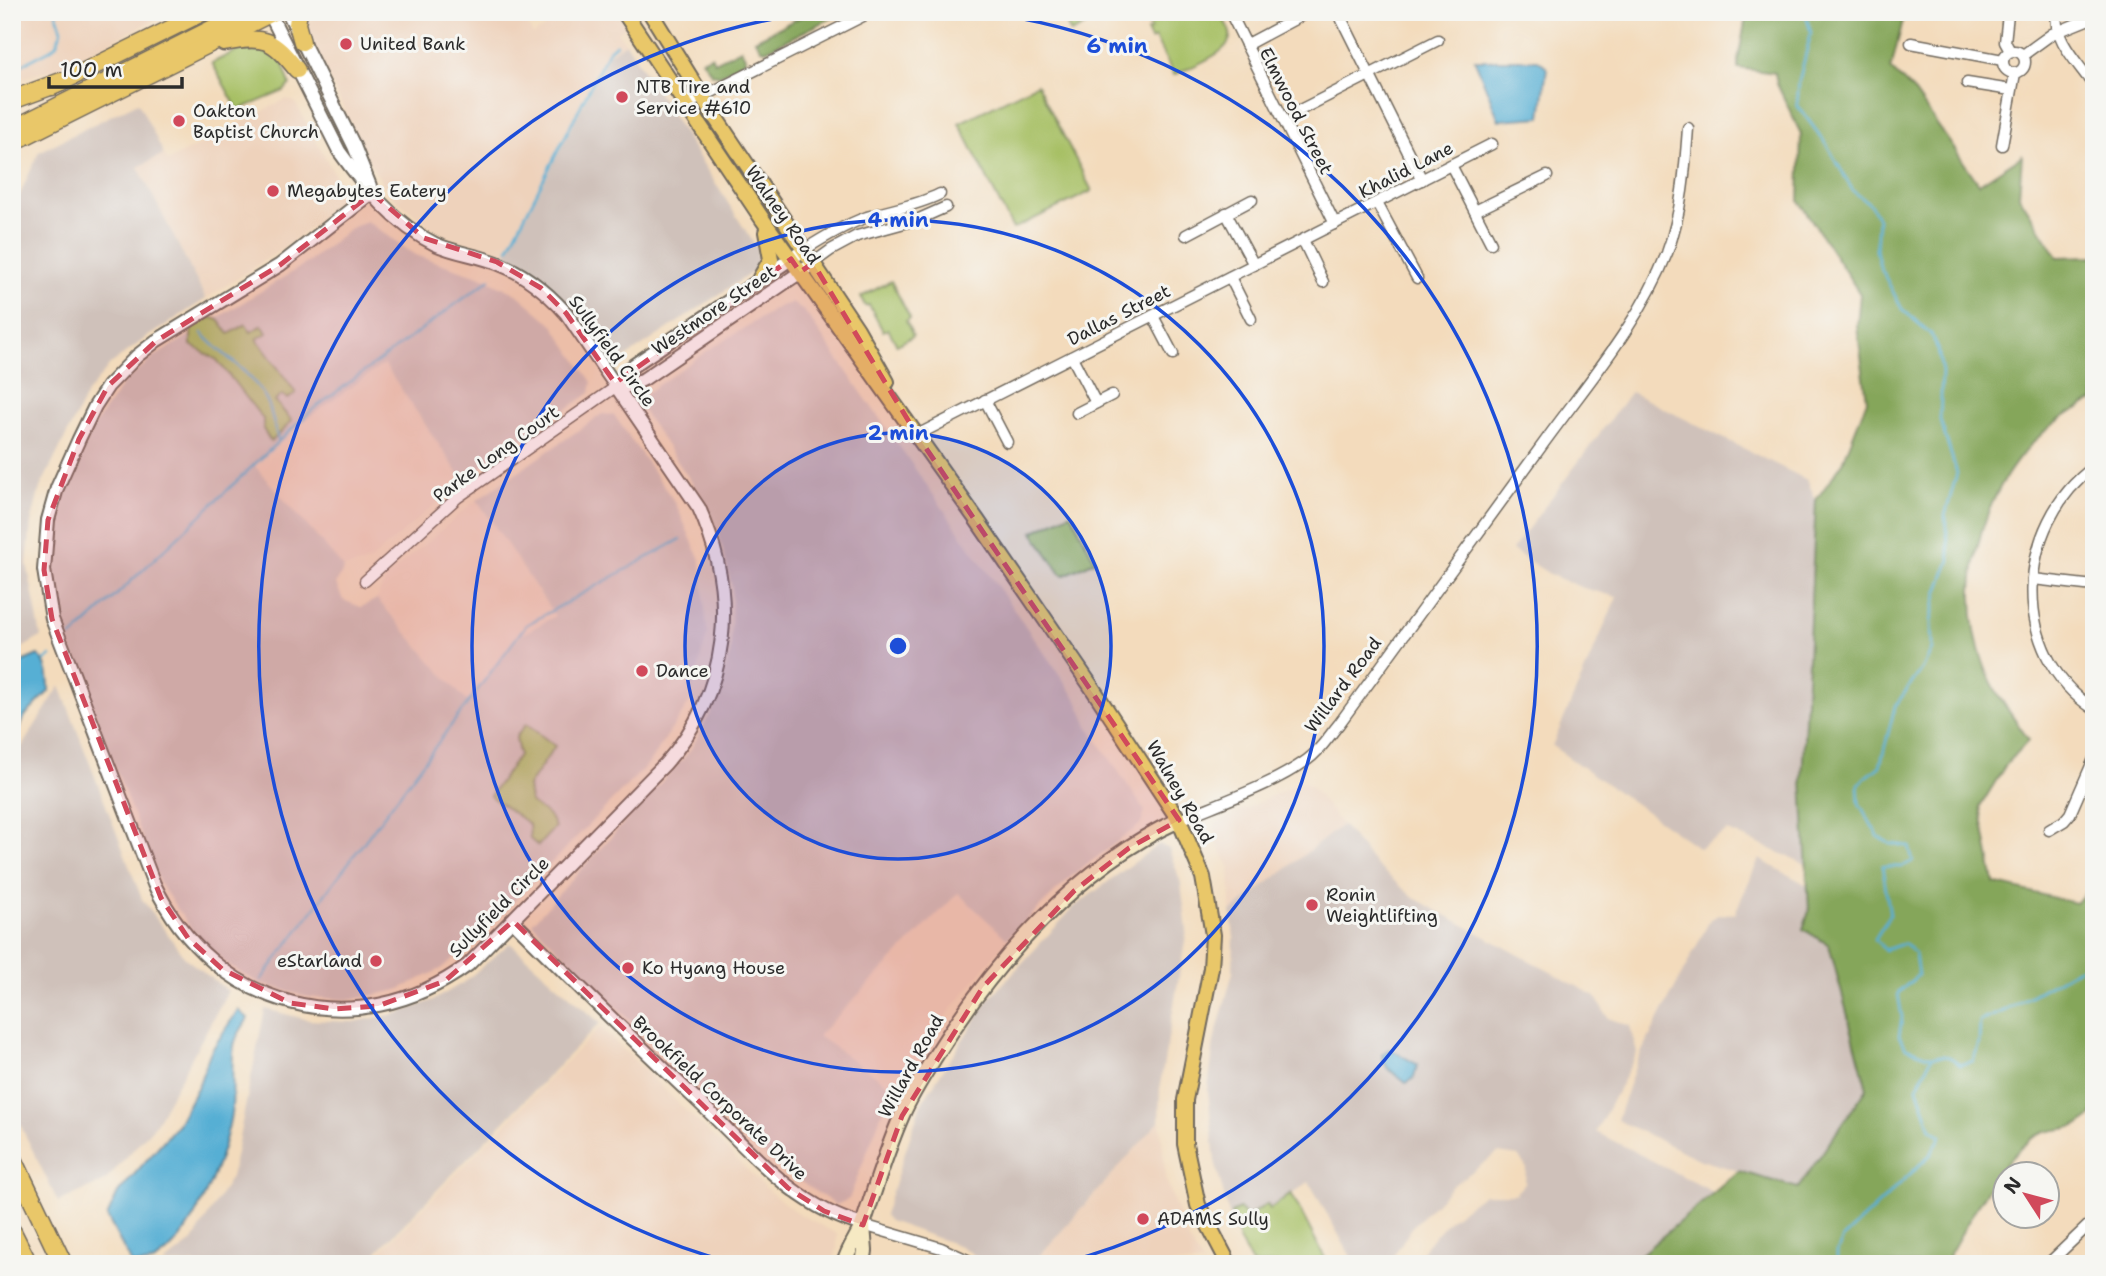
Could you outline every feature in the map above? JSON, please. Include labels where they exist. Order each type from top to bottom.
[{"type":"highway","points":[[12,106],[204,12]]},
{"type":"highway","points":[[12,129],[245,12]]},
{"type":"highway","points":[[299,12],[297,24],[302,42]]},
{"type":"highway","points":[[12,143],[271,13]]},
{"type":"highway","points":[[205,46],[251,38],[262,39],[278,47],[298,70]]},
{"type":"highway","points":[[12,100],[61,82]]},
{"type":"highway","points":[[12,1157],[63,1264]]},
{"type":"highway","points":[[12,1232],[28,1264]]},
{"type":"main road","name":"Walney Road","points":[[624,12],[835,324],[917,435],[1091,686],[1179,820],[1203,877],[1213,936],[1211,968],[1185,1100],[1185,1144],[1198,1205],[1229,1264]]},
{"type":"main road","name":"Walney Road","points":[[650,12],[857,329],[917,435]]},
{"type":"main road","points":[[760,278],[769,267],[772,257],[763,220]]},
{"type":"main road","name":"Willard Road","points":[[844,1264],[849,1247],[863,1225],[902,1116],[951,1032],[983,987],[1019,944],[1074,891],[1151,833],[1179,820]]},
{"type":"main road","name":"Willard Road","points":[[863,1225],[863,1264]]},
{"type":"street","name":"Sullyfield Circle","points":[[288,12],[365,169],[372,193]]},
{"type":"street","points":[[686,105],[871,12]]},
{"type":"street","name":"Elmwood Street","points":[[1230,12],[1335,224]]},
{"type":"street","points":[[1246,45],[1308,12]]},
{"type":"street","points":[[1338,12],[1422,180]]},
{"type":"street","points":[[2001,12],[2008,14],[2005,69],[2015,73]]},
{"type":"street","points":[[2057,12],[2061,39],[2091,82]]},
{"type":"street","name":"Sullyfield Circle","points":[[271,13],[339,151],[372,193],[400,221],[424,238],[450,250],[497,262],[541,288],[566,313],[693,498],[710,533],[721,577],[724,613],[721,650],[701,712],[678,749],[480,956],[445,981],[413,996],[378,1006],[334,1009],[290,1003],[257,990],[222,969],[188,938],[169,912],[158,891],[62,646],[48,603],[43,554],[52,504],[79,439],[108,386],[137,355],[156,341],[280,265],[372,193]]},
{"type":"street","points":[[2023,55],[2059,31],[2094,17]]},
{"type":"street","points":[[1296,112],[1438,40]]},
{"type":"street","points":[[1911,43],[2006,55],[2017,51],[2023,55]]},
{"type":"street","points":[[2002,145],[2011,90],[2015,73],[2024,66],[2023,55]]},
{"type":"street","points":[[1967,83],[2011,90]]},
{"type":"street","name":"Willard Road","points":[[1179,820],[1297,766],[1317,751],[1347,714],[1645,299],[1666,256],[1676,225],[1685,178],[1688,128]]},
{"type":"street","name":"Khalid Lane","points":[[1335,224],[1492,144]]},
{"type":"street","points":[[1451,165],[1492,243]]},
{"type":"street","points":[[1475,211],[1547,176]]},
{"type":"street","name":"Westmore Street","points":[[617,386],[624,374],[634,365],[804,250],[867,217],[911,207],[940,194]]},
{"type":"street","points":[[1186,234],[1252,200]]},
{"type":"street","points":[[1377,203],[1417,278]]},
{"type":"street","name":"Westmore Street","points":[[617,386],[629,386],[644,379],[831,250],[857,236],[919,219],[946,207]]},
{"type":"street","points":[[1226,213],[1254,265]]},
{"type":"street","name":"Dallas Street","points":[[917,435],[1335,224]]},
{"type":"street","points":[[1303,240],[1323,282]]},
{"type":"street","points":[[1230,277],[1251,319]]},
{"type":"street","points":[[1153,316],[1173,354]]},
{"type":"street","points":[[1072,356],[1096,403]]},
{"type":"street","name":"Parke Long Court","points":[[365,581],[457,498],[617,386]]},
{"type":"street","points":[[1077,413],[1112,395]]},
{"type":"street","points":[[985,400],[1007,442]]},
{"type":"street","points":[[2094,467],[2066,491],[2052,513],[2038,549],[2033,579],[2033,611],[2041,646],[2061,680],[2094,709]]},
{"type":"street","points":[[2033,579],[2094,586]]},
{"type":"street","points":[[2049,830],[2070,814],[2094,759]]},
{"type":"street","name":"Brookfield Corporate Drive","points":[[513,921],[662,1069],[788,1188],[824,1211],[941,1248],[975,1264]]},
{"type":"street","points":[[2048,1264],[2094,1220]]},
{"type":"highlighted area","points":[[372,193],[424,238],[497,262],[541,288],[566,313],[615,383],[791,259],[800,272],[813,263],[917,435],[1179,820],[1129,848],[1074,891],[983,987],[902,1116],[863,1225],[824,1211],[788,1188],[513,921],[445,981],[378,1006],[334,1009],[290,1003],[222,969],[188,938],[161,898],[52,619],[44,570],[48,520],[79,439],[108,386],[156,341],[280,265]]},
{"type":"shaded area","points":[[12,12],[170,12],[55,69],[12,81]]},
{"type":"shaded area","points":[[325,12],[522,12],[533,35],[568,12],[617,12],[626,26],[617,32],[626,43],[610,54],[505,257],[439,234],[392,197],[370,164],[303,24]]},
{"type":"shaded area","points":[[626,43],[758,250],[757,269],[614,365],[562,298],[505,257],[610,53]]},
{"type":"shaded area","points":[[286,99],[295,102],[345,193],[345,202],[284,248],[206,299],[138,167],[164,154],[168,161]]},
{"type":"shaded area","points":[[138,102],[164,154],[138,167],[206,299],[147,337],[110,365],[88,392],[40,488],[31,523],[27,563],[41,637],[12,654],[12,212],[39,152]]},
{"type":"shaded area","points":[[367,221],[415,255],[482,277],[517,294],[552,324],[592,382],[590,393],[463,480],[384,364],[301,423],[254,465],[344,568],[336,584],[343,600],[361,607],[377,599],[468,703],[521,635],[555,616],[477,500],[602,414],[614,415],[676,504],[701,562],[707,633],[689,703],[649,763],[474,942],[441,969],[398,990],[351,1000],[307,997],[259,983],[228,965],[199,940],[160,884],[58,620],[51,579],[52,538],[62,496],[92,429],[123,383],[157,355],[307,263],[351,228]]},
{"type":"shaded area","points":[[792,303],[805,312],[1076,698],[1088,726],[1145,811],[1141,824],[1072,876],[1007,939],[958,893],[818,1036],[892,1087],[849,1199],[836,1205],[778,1167],[532,923],[689,752],[714,707],[731,650],[732,588],[720,539],[699,493],[640,407],[641,397],[707,351],[780,306]]},
{"type":"shaded area","points":[[384,364],[463,480],[368,562],[344,568],[254,466],[301,423]]},
{"type":"shaded area","points":[[1631,392],[1807,480],[1816,500],[1802,780],[1806,864],[1728,831],[1699,848],[1552,746],[1617,597],[1583,588],[1551,575],[1512,550]]},
{"type":"shaded area","points":[[477,500],[555,616],[521,635],[468,703],[377,599],[386,577]]},
{"type":"shaded area","points":[[60,686],[142,899],[185,958],[228,991],[155,1125],[105,1181],[58,1202],[12,1108],[12,762]]},
{"type":"shaded area","points":[[1302,781],[1311,786],[1342,825],[1231,912],[1230,868],[1216,842],[1215,824]]},
{"type":"shaded area","points":[[1342,825],[1376,865],[1414,898],[1595,996],[1608,1018],[1630,1026],[1637,1053],[1596,1132],[1713,1192],[1629,1264],[1414,1264],[1450,1219],[1484,1194],[1515,1194],[1525,1183],[1526,1167],[1518,1156],[1498,1153],[1452,1186],[1412,1227],[1388,1264],[1355,1264],[1309,1182],[1234,1234],[1215,1161],[1208,1090],[1214,1042],[1233,972],[1234,938],[1231,912]]},
{"type":"shaded area","points":[[1159,844],[1169,849],[1181,883],[1187,930],[1160,1085],[1159,1122],[1032,1264],[988,1264],[960,1246],[889,1221],[884,1215],[921,1104],[989,999],[1074,907]]},
{"type":"shaded area","points":[[1759,859],[1809,886],[1809,911],[1803,929],[1829,945],[1867,1088],[1798,1188],[1701,1160],[1617,1120],[1637,1061],[1710,920],[1718,915],[1735,913]]},
{"type":"shaded area","points":[[958,893],[1007,939],[946,1016],[900,1093],[818,1036]]},
{"type":"shaded area","points":[[510,943],[600,1023],[365,1264],[163,1264],[193,1241],[231,1177],[265,1009],[309,1020],[353,1022],[396,1014],[434,1000],[464,982]]},
{"type":"shaded area","points":[[600,1027],[770,1192],[796,1212],[837,1234],[833,1264],[368,1264]]},
{"type":"shaded area","points":[[1160,1121],[1166,1179],[1185,1233],[1203,1264],[1032,1264]]},
{"type":"green space","points":[[810,12],[844,12],[766,50],[761,49],[755,40]]},
{"type":"green space","points":[[1060,12],[1111,12],[1071,33]]},
{"type":"green space","points":[[1142,12],[1219,12],[1229,30],[1229,40],[1218,53],[1174,75],[1155,38],[1151,40],[1147,31],[1151,29]]},
{"type":"green space","points":[[1747,12],[1905,12],[1891,69],[1915,93],[1979,184],[2022,156],[2019,196],[2058,257],[2094,256],[2094,401],[2059,420],[2030,446],[2006,477],[1988,513],[1977,551],[1972,590],[1975,629],[1985,667],[1999,696],[2029,740],[2005,766],[1980,807],[1994,883],[2075,903],[2094,886],[2094,1112],[2080,1124],[2038,1135],[2010,1160],[1990,1160],[1990,1185],[1944,1264],[1630,1264],[1739,1171],[1798,1188],[1867,1088],[1829,945],[1803,929],[1809,911],[1802,780],[1816,500],[1843,462],[1867,400],[1857,326],[1860,294],[1799,201],[1801,134],[1777,84],[1775,73],[1738,68]]},
{"type":"green space","points":[[252,43],[281,59],[290,84],[284,91],[238,110],[212,63]]},
{"type":"green space","points":[[741,49],[746,59],[719,76],[712,74],[702,60],[711,56],[715,62]]},
{"type":"green space","points":[[1037,84],[1092,191],[1013,229],[959,123]]},
{"type":"green space","points":[[891,281],[910,318],[906,321],[913,336],[897,345],[888,329],[883,331],[869,305],[865,306],[861,297]]},
{"type":"green space","points":[[211,317],[219,320],[229,334],[246,324],[251,332],[262,325],[267,333],[257,339],[296,393],[288,399],[282,395],[275,401],[292,421],[271,442],[263,429],[263,419],[217,360],[191,345],[191,328]]},
{"type":"green space","points":[[1071,513],[1095,561],[1065,575],[1061,574],[1033,532]]},
{"type":"green space","points":[[526,724],[555,746],[528,786],[530,802],[550,817],[555,827],[538,846],[530,839],[529,824],[490,796],[519,755],[516,737]]},
{"type":"green space","points":[[1291,1193],[1328,1264],[1252,1264],[1239,1240],[1231,1213],[1239,1209],[1247,1217],[1267,1204],[1270,1209]]},
{"type":"water","points":[[1475,60],[1538,60],[1547,67],[1541,117],[1499,120]]},
{"type":"water","points":[[38,655],[46,667],[49,691],[25,716],[12,741],[12,666]]},
{"type":"water","points":[[238,1010],[248,1018],[235,1042],[229,1125],[206,1193],[182,1235],[168,1251],[151,1263],[132,1264],[107,1217],[118,1193],[178,1124],[199,1084],[210,1053]]},
{"type":"water","points":[[1390,1049],[1418,1065],[1413,1079],[1406,1083],[1387,1067],[1382,1054]]},
{"type":"waterway","points":[[12,70],[56,45],[62,30],[56,12]]},
{"type":"waterway","points":[[1805,12],[1811,33],[1799,81],[1797,105],[1827,145],[1853,191],[1870,204],[1878,219],[1876,250],[1880,267],[1902,309],[1931,334],[1938,350],[1942,372],[1940,420],[1957,473],[1945,516],[1950,560],[1938,591],[1931,621],[1932,649],[1923,668],[1895,706],[1880,766],[1858,784],[1859,803],[1878,836],[1890,844],[1909,846],[1913,861],[1901,867],[1882,866],[1890,915],[1875,939],[1885,950],[1905,943],[1915,954],[1918,975],[1898,993],[1902,1018],[1899,1036],[1906,1048],[1932,1057],[1917,1087],[1931,1129],[1941,1136],[1931,1154],[1843,1238],[1837,1252],[1837,1264]]},
{"type":"waterway","points":[[508,249],[609,50],[616,44]]},
{"type":"waterway","points":[[72,637],[312,410],[490,279]]},
{"type":"waterway","points":[[202,333],[260,389],[268,404],[279,441]]},
{"type":"waterway","points":[[261,980],[526,625],[681,539]]},
{"type":"waterway","points":[[45,661],[51,656]]},
{"type":"waterway","points":[[1932,1057],[1947,1056],[1960,1065],[1973,1061],[1979,1043],[1980,1021],[2006,1010],[2094,960]]},
{"type":"place","name":"United Bank","points":[[346,44]]},
{"type":"place","name":"NTB Tire and Service #610","points":[[622,97]]},
{"type":"place","name":"Oakton Baptist Church","points":[[179,121]]},
{"type":"place","name":"Megabytes Eatery","points":[[273,191]]},
{"type":"place","name":"Dance","points":[[642,671]]},
{"type":"place","name":"Ronin Weightlifting","points":[[1312,905]]},
{"type":"place","name":"eStarland","points":[[376,961]]},
{"type":"place","name":"Ko Hyang House","points":[[628,968]]},
{"type":"place","name":"ADAMS Sully","points":[[1143,1219]]}]
